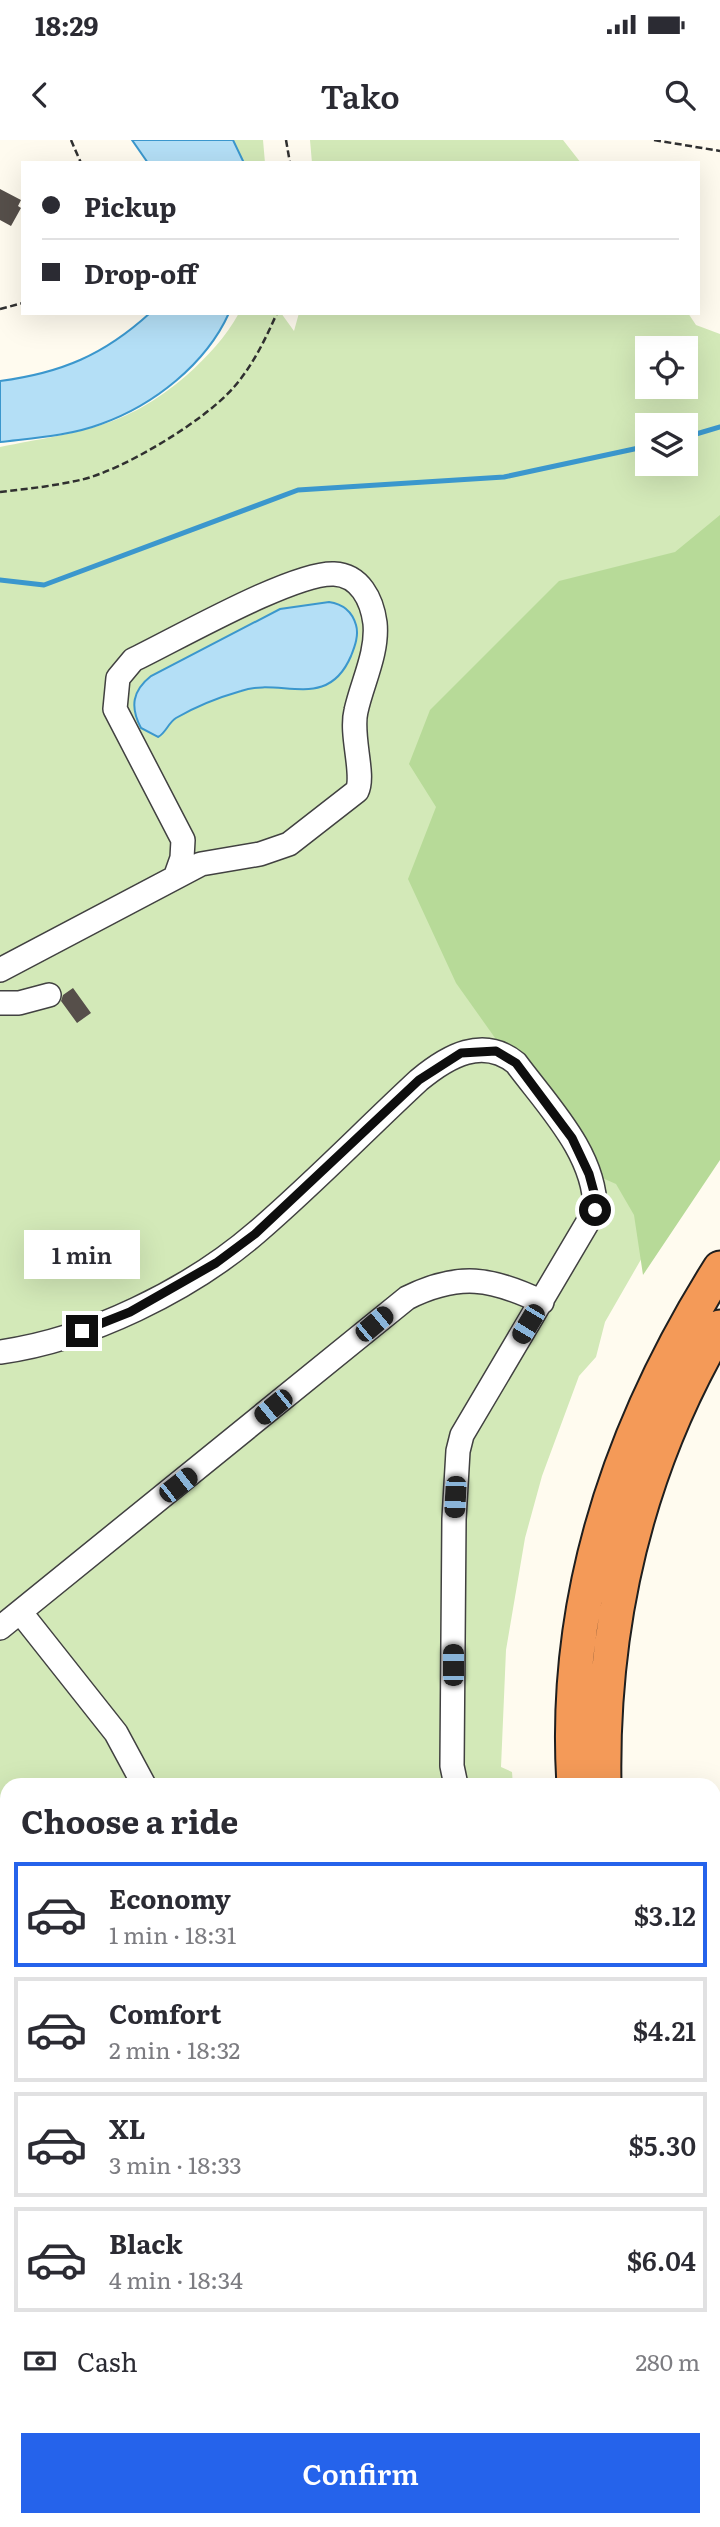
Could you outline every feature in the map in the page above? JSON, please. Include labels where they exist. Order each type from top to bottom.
[{"type":"highway","points":[[574,1778],[572,1734],[579,1637],[595,1550],[621,1462],[652,1387],[720,1268]]},
{"type":"highway","points":[[604,1778],[604,1704],[610,1644],[629,1543],[665,1434],[720,1327]]},
{"type":"lane","points":[[0,970],[176,875],[220,858],[260,854],[289,844],[358,791],[360,779],[354,728],[373,648],[375,622],[369,599],[348,577],[334,574],[299,580],[133,660],[118,678],[116,709],[183,840],[184,848],[176,875]]},
{"type":"lane","points":[[0,1003],[19,1003],[49,995]]},
{"type":"lane","points":[[0,1352],[57,1340],[130,1312],[216,1263],[255,1234],[419,1080],[448,1059],[475,1050],[496,1051],[516,1063],[572,1138],[595,1196],[595,1210],[462,1435],[458,1451],[454,1518],[452,1766],[455,1778]]},
{"type":"lane","points":[[0,1628],[407,1298],[457,1280],[511,1287],[542,1302]]},
{"type":"lane","points":[[21,1613],[116,1733],[140,1778]]},
{"type":"path","points":[[71,140],[80,161]]},
{"type":"path","points":[[286,140],[290,161]]},
{"type":"path","points":[[654,140],[720,151]]},
{"type":"path","points":[[0,309],[21,304]]},
{"type":"path","points":[[0,492],[82,480],[174,435],[219,403],[233,388],[260,351],[276,315]]},
{"type":"green space","points":[[231,140],[263,140],[265,161],[242,161]]},
{"type":"green space","points":[[310,140],[563,140],[579,161],[312,161]]},
{"type":"green space","points":[[238,315],[282,315],[294,331],[298,315],[689,315],[696,325],[720,334],[720,1067],[651,1242],[605,1322],[596,1357],[579,1376],[542,1476],[525,1538],[506,1650],[501,1767],[512,1772],[512,1778],[0,1778],[0,447],[77,432],[121,418],[164,393],[216,346]]},
{"type":"green space","points":[[720,515],[720,1160],[643,1275],[634,1215],[616,1184],[591,1173],[456,983],[408,879],[436,807],[409,764],[430,710],[559,581],[675,552]]},
{"type":"water","points":[[132,140],[233,140],[243,161],[147,161]]},
{"type":"water","points":[[148,315],[228,315],[219,332],[192,366],[140,406],[101,424],[76,431],[0,442],[0,381],[43,373],[81,360],[133,328]]},
{"type":"water","points":[[329,602],[343,606],[349,612],[357,633],[351,656],[341,673],[329,683],[316,688],[256,688],[241,691],[176,718],[158,737],[141,728],[135,713],[135,700],[140,688],[151,676],[280,609]]},
{"type":"building","points":[[0,189],[21,200],[18,206],[21,208],[11,226],[0,220]]},
{"type":"building","points":[[73,988],[91,1013],[77,1023],[61,1001],[63,995]]},
{"type":"waterway","points":[[698,433],[720,427]]},
{"type":"waterway","points":[[0,580],[44,585],[298,490],[504,477],[635,449]]},
{"type":"route","points":[[82,1331],[130,1312],[216,1263],[255,1234],[419,1080],[461,1053],[487,1049],[505,1054],[516,1063],[572,1138],[589,1174],[595,1196],[595,1210]]}]
